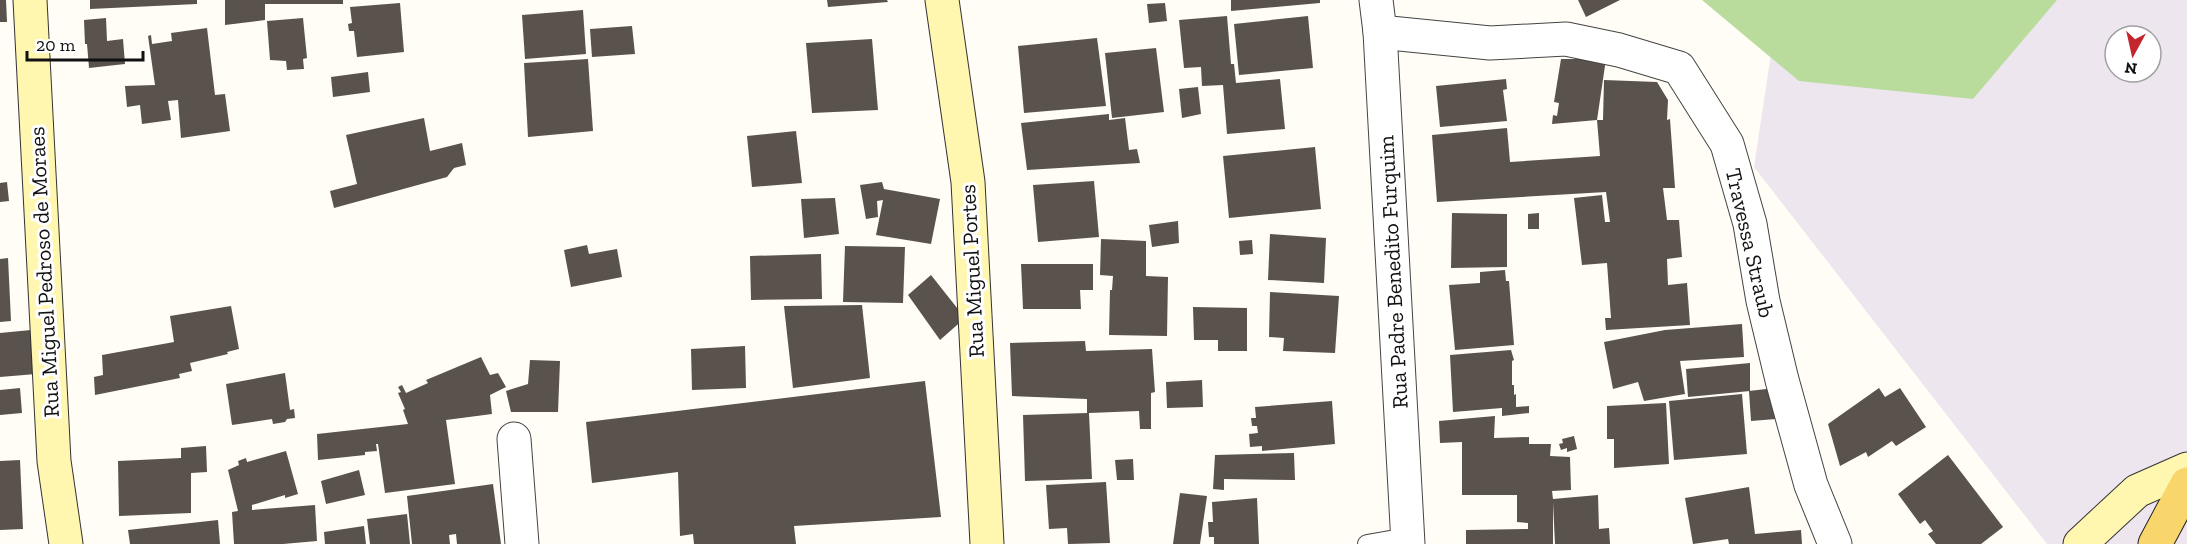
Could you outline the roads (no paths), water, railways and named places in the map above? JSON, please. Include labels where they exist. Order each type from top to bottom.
[{"type":"main road","points":[[2155,544],[2187,484]]},
{"type":"street","name":"Rua Miguel Pedroso de Moraes","points":[[30,0],[54,461],[66,544]]},
{"type":"street","name":"Rua Miguel Portes","points":[[942,0],[968,182],[987,544]]},
{"type":"street","name":"Rua Padre Benedito Furquim","points":[[1376,0],[1380,32],[1407,541]]},
{"type":"street","name":"Travessa Straub","points":[[1380,32],[1490,43],[1566,39],[1619,50],[1679,68],[1726,144],[1750,224],[1763,301],[1785,390],[1811,485],[1835,544]]},
{"type":"street","points":[[514,439],[522,544]]},
{"type":"street","points":[[2080,544],[2137,491],[2187,469]]},
{"type":"lane","points":[[1367,544],[1407,541]]}]
